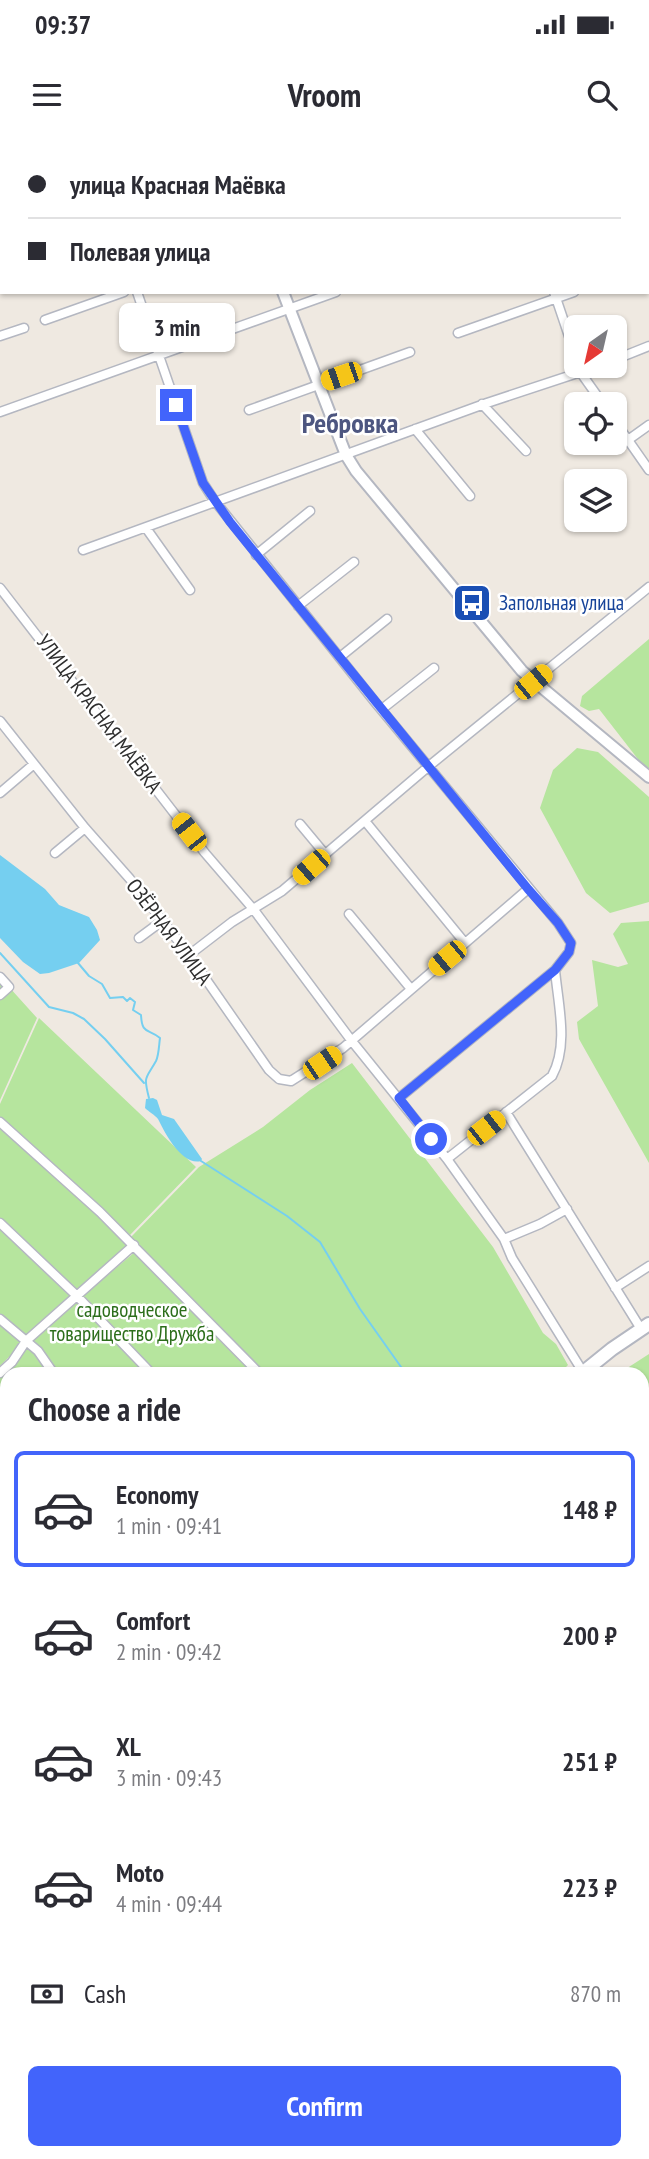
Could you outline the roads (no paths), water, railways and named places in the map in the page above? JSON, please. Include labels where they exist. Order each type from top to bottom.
[{"type":"main road","points":[[590,1367],[645,1327]]},
{"type":"street","points":[[45,320],[118,294]]},
{"type":"street","points":[[138,294],[203,483],[214,500],[256,555],[558,923],[571,943],[569,952],[555,970],[399,1098]]},
{"type":"street","points":[[284,294],[346,455],[356,471],[533,682],[649,777]]},
{"type":"street","points":[[0,412],[330,294]]},
{"type":"street","points":[[458,333],[555,295],[564,321]]},
{"type":"street","points":[[0,336],[24,328]]},
{"type":"street","points":[[627,355],[649,346]]},
{"type":"street","points":[[249,410],[410,352]]},
{"type":"street","points":[[83,550],[214,500],[346,455],[564,375]]},
{"type":"street","points":[[482,404],[526,451]]},
{"type":"street","points":[[649,425],[628,440],[649,470]]},
{"type":"street","points":[[415,429],[470,496]]},
{"type":"street","points":[[256,555],[310,511]]},
{"type":"street","points":[[146,528],[190,590]]},
{"type":"street","points":[[298,606],[354,562]]},
{"type":"street","points":[[189,955],[232,922],[282,891],[429,766],[649,587]]},
{"type":"street","name":"УЛИЦА КРАСНАЯ МАЁВКА","points":[[0,588],[205,853],[254,910],[351,1040],[447,1159],[504,1239],[512,1258],[578,1367]]},
{"type":"street","points":[[340,657],[387,619]]},
{"type":"street","points":[[382,709],[434,667]]},
{"type":"street","name":"ОЗЁРНАЯ УЛИЦА","points":[[0,721],[189,955],[269,1070],[279,1079],[291,1081],[351,1040]]},
{"type":"street","points":[[0,793],[34,764]]},
{"type":"street","points":[[365,821],[465,943]]},
{"type":"street","points":[[300,824],[325,854]]},
{"type":"street","points":[[55,853],[85,828]]},
{"type":"street","points":[[351,1040],[528,889]]},
{"type":"street","points":[[349,915],[411,989]]},
{"type":"street","points":[[139,938],[162,921]]},
{"type":"street","points":[[447,1159],[552,1076],[557,1067],[562,1035],[555,970]]},
{"type":"street","points":[[0,977],[9,987],[0,995]]},
{"type":"street","points":[[506,1112],[615,1288],[645,1327]]},
{"type":"street","points":[[0,1122],[134,1245],[253,1367]]},
{"type":"street","points":[[504,1239],[567,1209]]},
{"type":"street","points":[[0,1223],[77,1296],[145,1367]]},
{"type":"street","points":[[7,1367],[26,1341],[134,1245]]},
{"type":"street","points":[[615,1288],[649,1266]]},
{"type":"street","points":[[0,1319],[38,1351],[49,1367]]},
{"type":"water","points":[[0,855],[45,889],[59,905],[89,917],[100,940],[79,963],[40,974],[23,962],[0,938]]},
{"type":"water","points":[[146,1099],[157,1100],[162,1115],[174,1119],[201,1161],[187,1159],[181,1154],[158,1119],[145,1108]]},
{"type":"waterway","points":[[0,953],[49,1007],[73,1013],[84,1019],[144,1083]]},
{"type":"waterway","points":[[78,963],[89,976],[102,984],[110,998],[123,997],[127,1001],[130,998],[135,1002],[133,1010],[141,1015],[144,1028],[160,1038],[157,1059],[146,1078],[149,1098]]},
{"type":"waterway","points":[[201,1161],[287,1216],[320,1242],[360,1309],[401,1367]]},
{"type":"place","name":"Запольная улица","points":[[472,603]]},
{"type":"district","name":"Ребровка","points":[[350,423]]},
{"type":"park label","name":"садоводческое товарищество Дружба","points":[[132,1322]]}]
